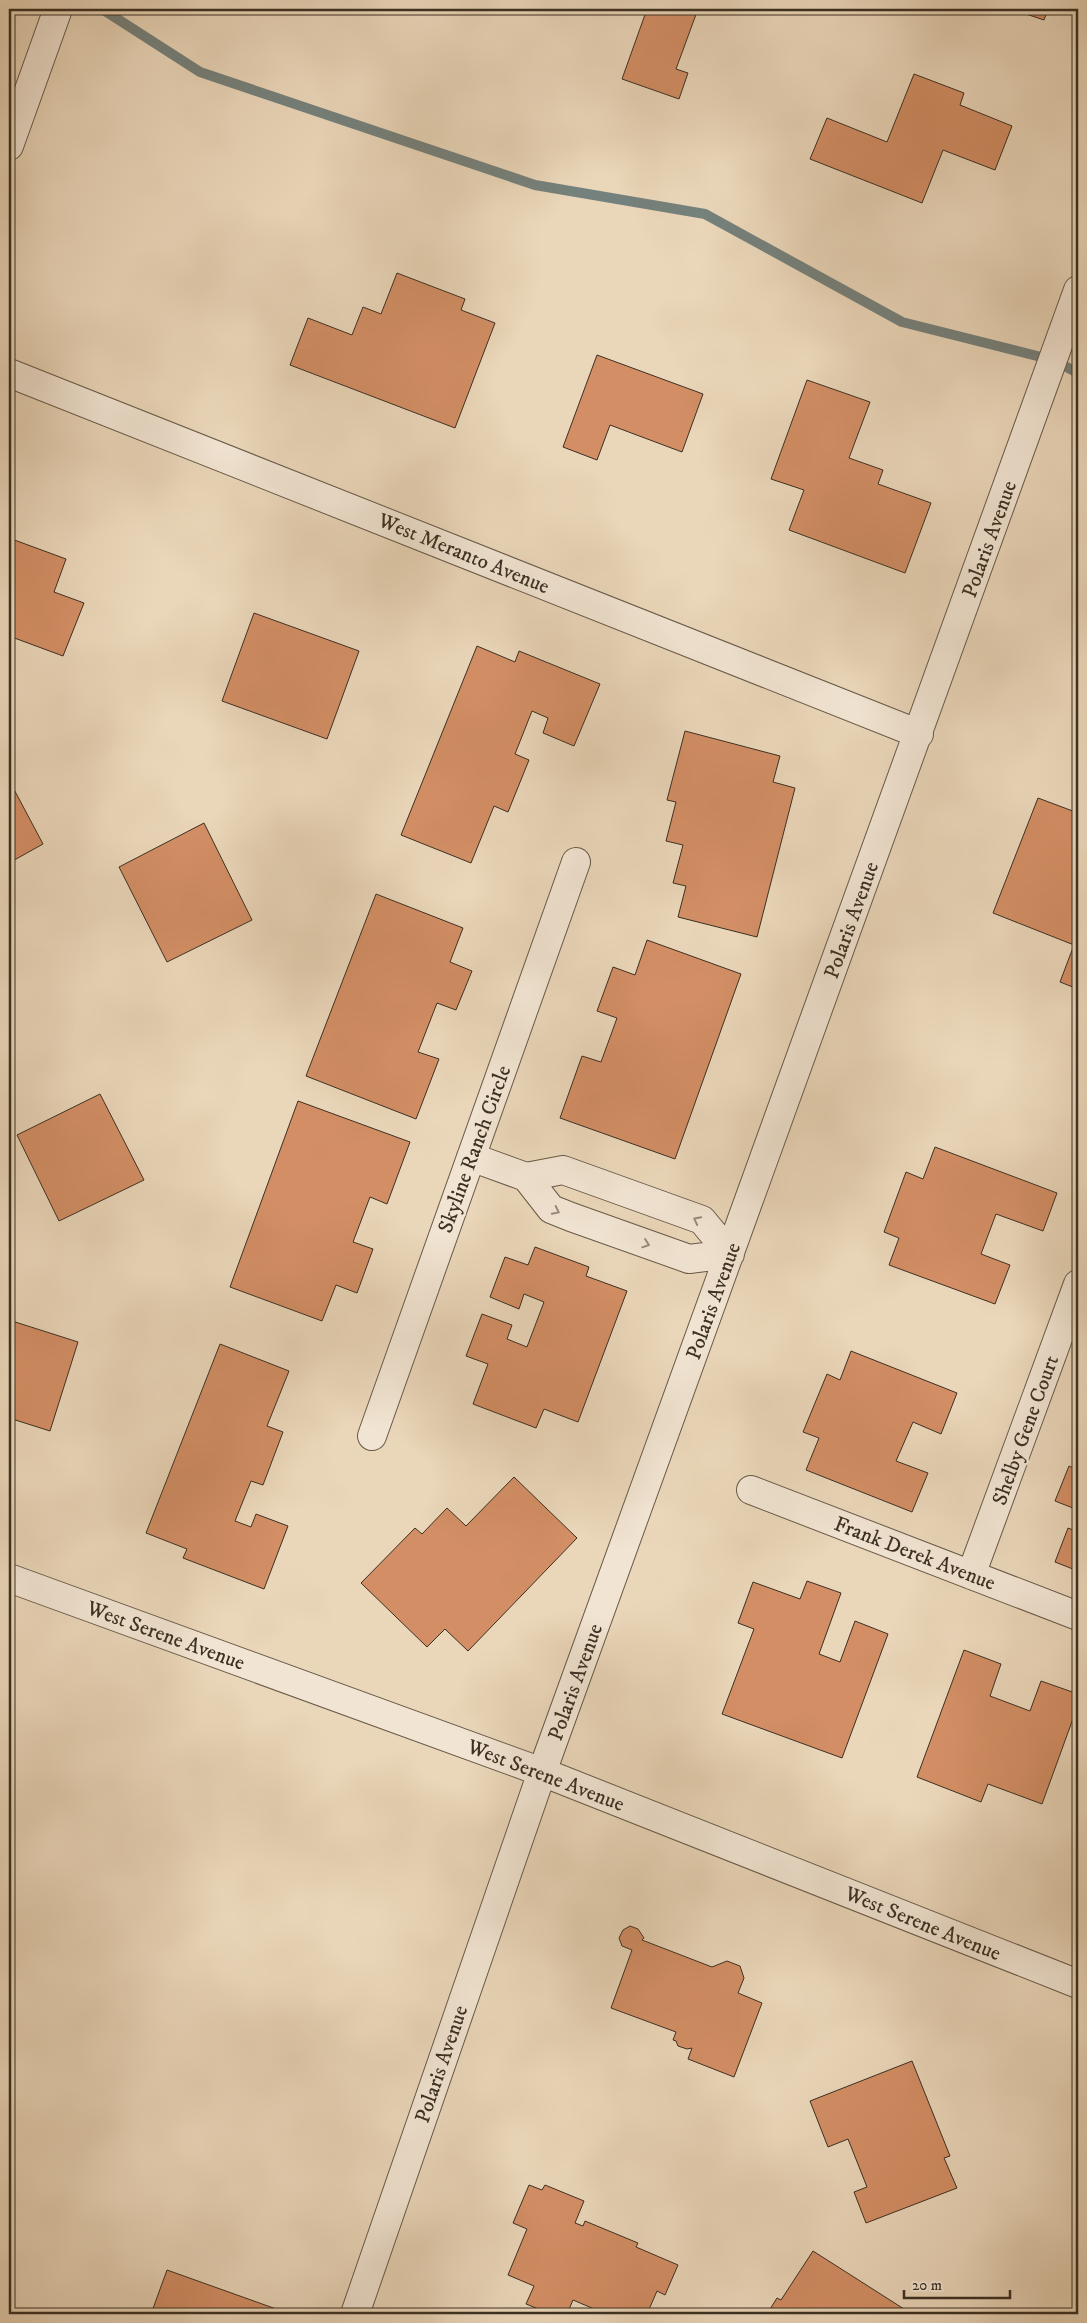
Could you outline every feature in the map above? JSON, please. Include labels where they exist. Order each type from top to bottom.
[{"type":"street","points":[[9,146],[58,9]]},
{"type":"street","name":"Polaris Avenue","points":[[354,2314],[542,1772],[1078,290]]},
{"type":"street","name":"West Meranto Avenue","points":[[9,373],[919,734]]},
{"type":"street","name":"Skyline Ranch Circle","points":[[372,1436],[576,862]]},
{"type":"street","points":[[471,1157],[526,1177],[563,1170],[702,1220],[730,1254]]},
{"type":"street","points":[[526,1177],[551,1209],[600,1228],[689,1259],[730,1254]]},
{"type":"street","points":[[600,1228],[614,1188]]},
{"type":"street","name":"Shelby Gene Court","points":[[971,1575],[1078,1284]]},
{"type":"street","name":"Frank Derek Avenue","points":[[751,1490],[1078,1616]]},
{"type":"street","name":"West Serene Avenue","points":[[9,1578],[542,1772],[1078,1984]]},
{"type":"building","points":[[647,9],[698,9],[676,69],[688,73],[679,99],[622,79]]},
{"type":"building","points":[[1011,9],[1048,9],[1044,20]]},
{"type":"building","points":[[914,74],[964,93],[960,105],[1012,126],[995,170],[943,150],[922,203],[810,159],[827,118],[887,142]]},
{"type":"building","points":[[397,273],[465,299],[461,310],[495,323],[455,428],[290,365],[308,318],[352,335],[363,307],[381,314]]},
{"type":"building","points":[[597,355],[703,394],[682,452],[610,425],[597,460],[563,447]]},
{"type":"building","points":[[807,380],[870,402],[849,458],[883,470],[878,484],[931,503],[905,573],[789,530],[804,490],[771,479]]},
{"type":"building","points":[[9,538],[66,559],[54,592],[84,603],[63,656],[9,636]]},
{"type":"building","points":[[254,613],[359,651],[327,739],[222,701]]},
{"type":"building","points":[[477,646],[515,662],[519,651],[600,684],[574,746],[543,733],[548,718],[532,711],[515,754],[529,760],[508,812],[494,806],[471,863],[401,835]]},
{"type":"building","points":[[685,731],[780,756],[773,782],[795,788],[757,937],[678,917],[686,886],[673,883],[683,845],[666,841],[676,802],[667,800]]},
{"type":"building","points":[[9,780],[43,844],[9,863]]},
{"type":"building","points":[[1038,798],[1078,813],[1078,989],[1060,982],[1074,945],[993,913]]},
{"type":"building","points":[[204,823],[252,920],[167,962],[119,867]]},
{"type":"building","points":[[376,894],[463,928],[450,962],[472,971],[456,1010],[437,1003],[418,1052],[439,1059],[416,1119],[306,1076]]},
{"type":"building","points":[[647,940],[741,974],[675,1159],[560,1118],[582,1056],[601,1062],[617,1018],[597,1011],[613,967],[635,975]]},
{"type":"building","points":[[100,1094],[144,1180],[59,1221],[17,1135]]},
{"type":"building","points":[[298,1101],[410,1142],[387,1204],[370,1197],[353,1242],[373,1249],[357,1293],[336,1285],[322,1321],[230,1287]]},
{"type":"building","points":[[935,1147],[1057,1193],[1043,1231],[996,1214],[981,1254],[1010,1265],[995,1304],[889,1265],[899,1238],[884,1232],[906,1172],[923,1179]]},
{"type":"building","points":[[535,1247],[589,1267],[586,1276],[627,1291],[578,1422],[544,1409],[536,1428],[473,1404],[488,1364],[466,1356],[482,1314],[512,1325],[507,1339],[527,1347],[544,1302],[524,1294],[519,1309],[490,1297],[505,1257],[528,1265]]},
{"type":"building","points":[[9,1320],[78,1342],[50,1431],[9,1418]]},
{"type":"building","points":[[220,1344],[289,1371],[267,1426],[283,1432],[263,1485],[251,1481],[235,1521],[251,1527],[256,1514],[288,1526],[264,1589],[183,1558],[187,1549],[146,1533]]},
{"type":"building","points":[[851,1351],[957,1393],[941,1434],[913,1422],[896,1461],[928,1473],[912,1512],[806,1470],[819,1438],[803,1432],[827,1374],[840,1380]]},
{"type":"building","points":[[1069,1466],[1078,1470],[1078,1510],[1055,1501]]},
{"type":"building","points":[[514,1477],[577,1538],[468,1651],[445,1629],[427,1647],[361,1583],[415,1528],[422,1534],[447,1508],[466,1526]]},
{"type":"building","points":[[1068,1528],[1078,1532],[1078,1571],[1055,1562]]},
{"type":"building","points":[[807,1581],[841,1593],[819,1654],[840,1662],[855,1621],[888,1634],[842,1758],[722,1714],[754,1629],[738,1623],[753,1582],[800,1599]]},
{"type":"building","points":[[964,1650],[1001,1664],[990,1696],[1030,1711],[1041,1681],[1078,1694],[1078,1705],[1042,1804],[988,1784],[981,1802],[917,1777]]},
{"type":"building","points":[[630,1926],[638,1929],[644,1938],[642,1940],[712,1967],[727,1961],[740,1966],[744,1978],[738,1993],[762,2003],[734,2077],[688,2059],[692,2048],[687,2049],[678,2046],[676,2041],[673,2040],[676,2032],[611,2008],[632,1950],[622,1946],[619,1938],[623,1930]]},
{"type":"building","points":[[912,2061],[950,2156],[944,2158],[957,2188],[866,2223],[854,2192],[867,2187],[848,2139],[828,2147],[810,2101]]},
{"type":"building","points":[[529,2185],[542,2190],[545,2185],[584,2201],[575,2223],[583,2226],[585,2221],[638,2243],[636,2247],[678,2265],[665,2295],[657,2291],[647,2314],[606,2314],[573,2300],[567,2314],[551,2314],[526,2304],[534,2286],[508,2275],[527,2229],[513,2223]]},
{"type":"building","points":[[813,2251],[904,2309],[901,2314],[767,2314],[777,2298],[781,2300]]},
{"type":"building","points":[[167,2270],[279,2310],[278,2314],[151,2314]]},
{"type":"waterway","points":[[102,9],[200,72],[535,185],[705,214],[902,322],[1053,360],[1078,373]]}]
